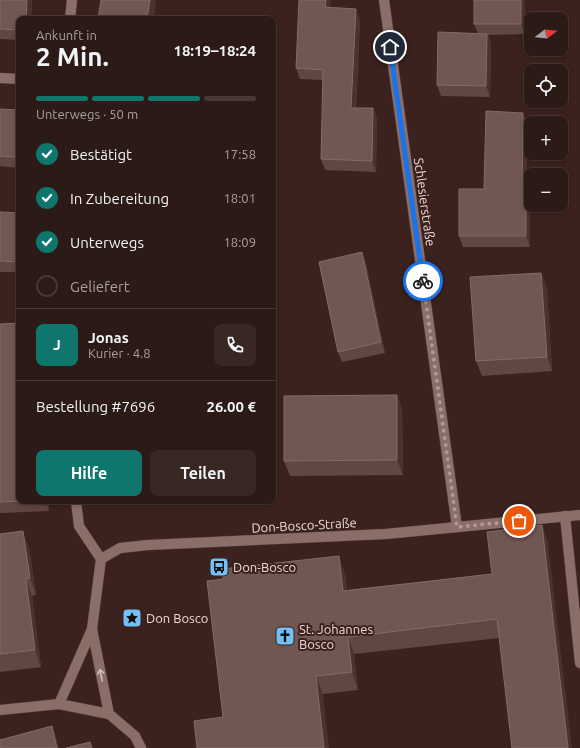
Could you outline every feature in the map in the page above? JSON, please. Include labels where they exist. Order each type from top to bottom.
[{"type":"street","points":[[70,16],[72,0]]},
{"type":"street","name":"Schlesierstraße","points":[[384,0],[457,527]]},
{"type":"street","points":[[0,78],[16,79]]},
{"type":"street","points":[[59,704],[92,629],[101,559],[80,526],[76,504]]},
{"type":"street","name":"Don-Bosco-Straße","points":[[101,559],[120,548],[148,545],[386,534],[580,514]]},
{"type":"street","points":[[565,516],[580,663]]},
{"type":"street","points":[[92,629],[109,714]]},
{"type":"street","points":[[0,710],[59,704],[109,714],[135,736],[141,748]]},
{"type":"building","points":[[0,0],[27,0],[26,16],[16,16],[16,30],[0,29]]},
{"type":"building","points":[[101,0],[150,0],[147,16],[98,16]]},
{"type":"building","points":[[299,0],[326,0],[325,7],[356,9],[351,108],[373,108],[372,161],[321,159],[323,70],[296,68]]},
{"type":"building","points":[[474,0],[521,0],[521,24],[474,24]]},
{"type":"building","points":[[438,32],[487,34],[486,86],[437,85]]},
{"type":"building","points":[[0,109],[16,110],[15,157],[0,156]]},
{"type":"building","points":[[486,111],[523,113],[522,189],[524,189],[524,212],[526,212],[526,236],[459,236],[459,189],[484,189]]},
{"type":"building","points":[[0,212],[16,213],[16,262],[0,261]]},
{"type":"building","points":[[362,252],[381,342],[338,352],[319,262]]},
{"type":"building","points":[[541,273],[547,357],[476,361],[470,277]]},
{"type":"building","points":[[16,323],[16,501],[0,502],[0,324]]},
{"type":"building","points":[[397,395],[397,460],[284,461],[284,396]]},
{"type":"building","points":[[542,525],[568,748],[512,748],[497,619],[348,637],[352,672],[316,676],[324,748],[197,748],[194,721],[223,717],[207,581],[223,579],[222,569],[339,556],[343,591],[492,574],[487,532]]},
{"type":"building","points":[[23,531],[30,578],[26,579],[35,650],[0,654],[0,534]]},
{"type":"building","points":[[52,726],[57,748],[0,748],[0,740]]},
{"type":"building","points":[[90,742],[92,748],[66,748]]},
{"type":"way so far","points":[[423,281],[457,527],[519,521]]},
{"type":"place","name":"Don-Bosco","points":[[219,567]]},
{"type":"place","name":"Don Bosco","points":[[132,618]]},
{"type":"place","name":"St. Johannes Bosco","points":[[285,636]]},
{"type":"route","points":[[390,47],[423,281]]}]
